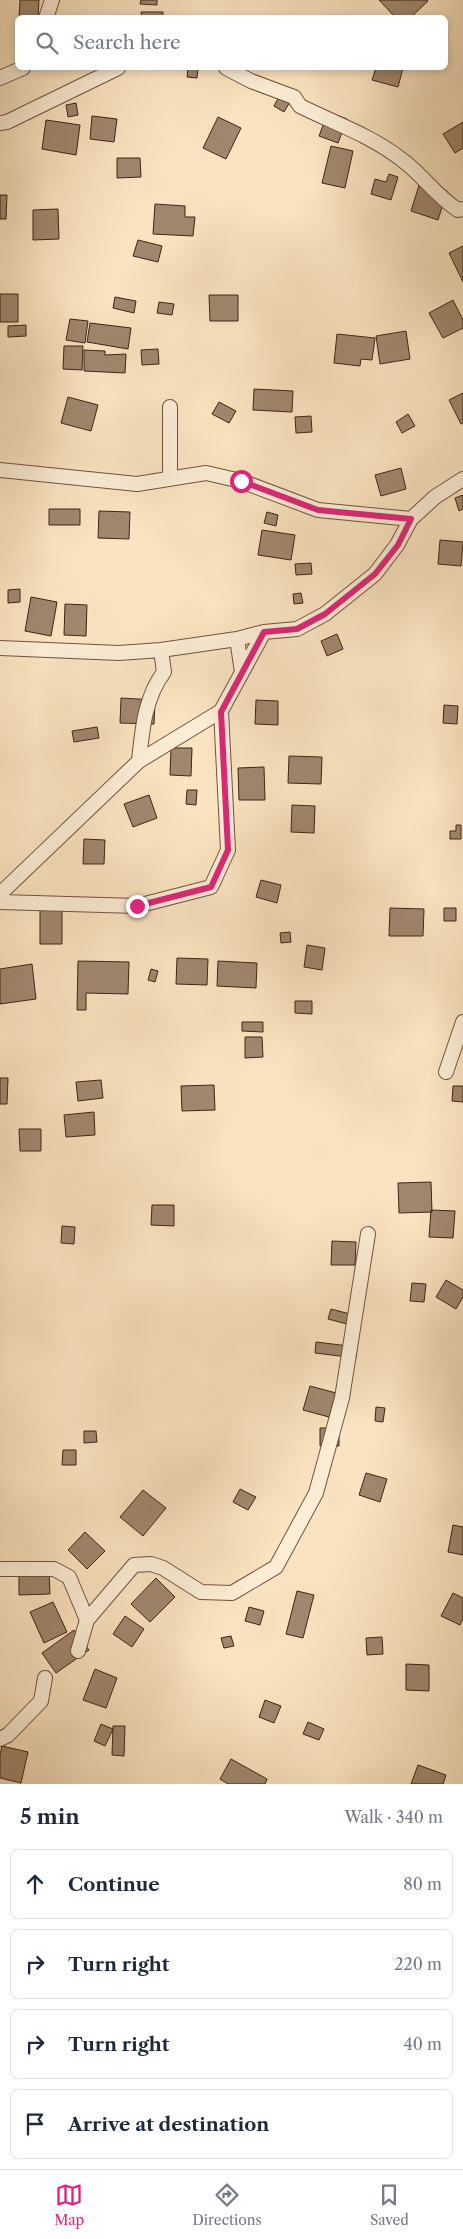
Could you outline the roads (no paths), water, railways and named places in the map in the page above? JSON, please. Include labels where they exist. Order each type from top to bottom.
[{"type":"street","points":[[47,15],[52,0]]},
{"type":"street","points":[[0,78],[18,70]]},
{"type":"street","points":[[0,123],[7,122],[113,70]]},
{"type":"street","points":[[230,70],[251,81],[294,97],[300,106],[368,137],[402,159],[442,200],[458,210],[463,209]]},
{"type":"street","points":[[170,407],[170,479]]},
{"type":"street","points":[[0,470],[137,484],[206,473],[241,481],[318,510],[411,519]]},
{"type":"street","points":[[0,648],[31,651],[119,653],[161,650],[264,632],[297,629],[325,614],[375,574],[398,545],[411,519],[435,497],[463,480]]},
{"type":"street","points":[[0,902],[137,906],[211,887],[228,850],[221,712],[264,632]]},
{"type":"street","points":[[237,638],[242,672]]},
{"type":"street","points":[[139,761],[142,728],[154,685],[164,672],[161,650]]},
{"type":"street","points":[[0,894],[139,761],[221,712]]},
{"type":"street","points":[[446,1072],[463,1022]]},
{"type":"street","points":[[78,1652],[86,1620],[134,1566],[151,1564],[163,1568],[201,1592],[232,1593],[276,1567],[316,1493],[342,1398],[368,1234]]},
{"type":"street","points":[[0,1569],[54,1569],[69,1577],[86,1620]]},
{"type":"street","points":[[0,1738],[8,1735],[41,1700],[45,1678]]}]
